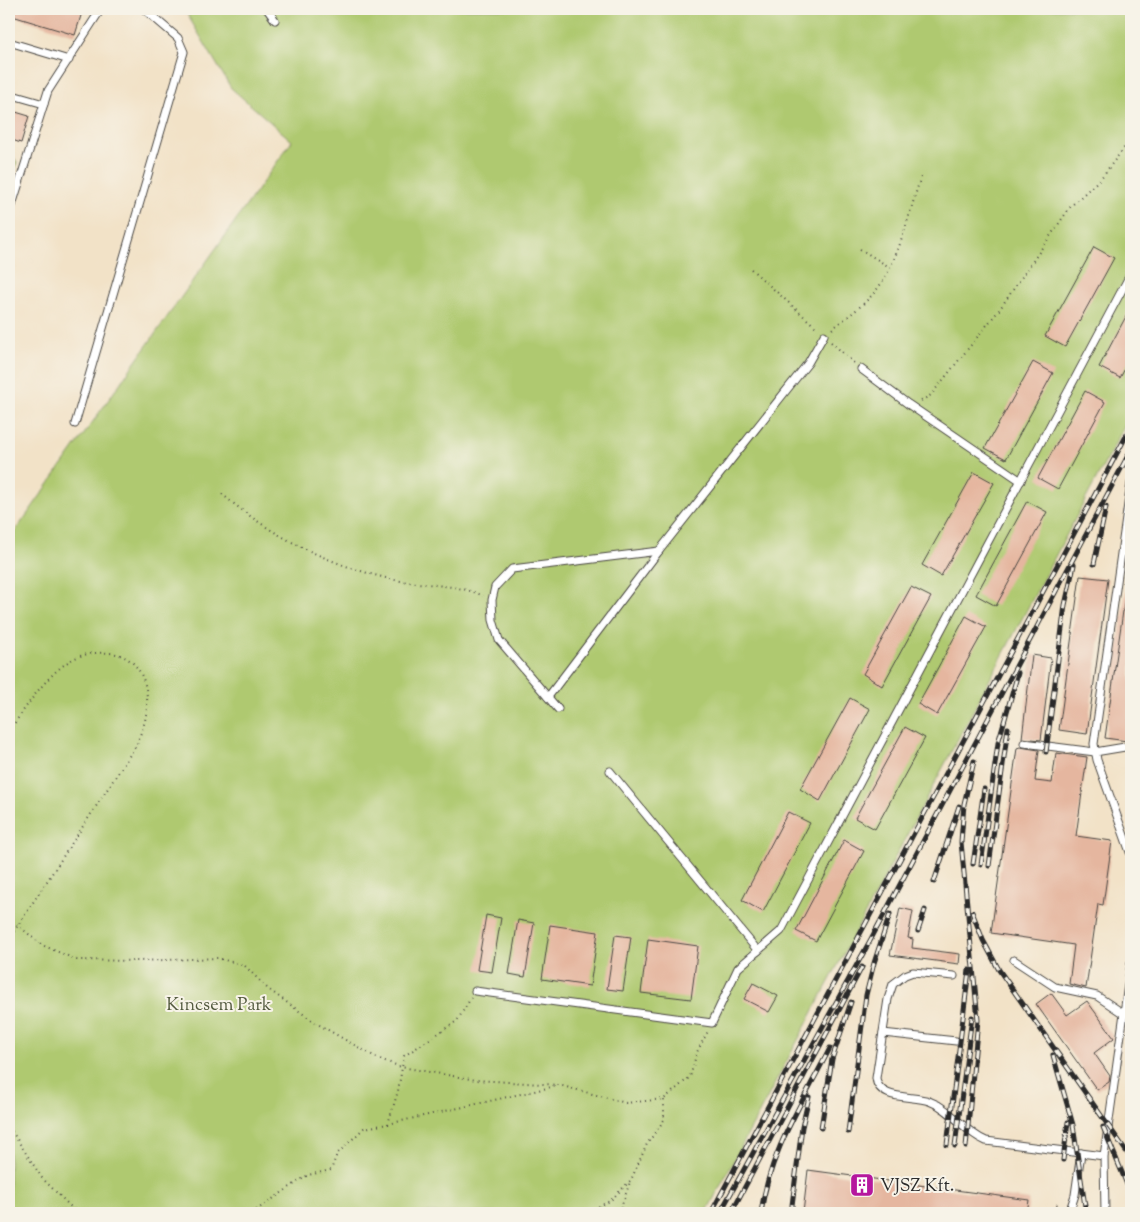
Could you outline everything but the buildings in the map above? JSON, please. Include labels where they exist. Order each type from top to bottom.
[{"type":"lane","points":[[9,215],[48,91],[101,9]]},
{"type":"lane","points":[[75,424],[184,52],[178,38],[144,9]]},
{"type":"lane","points":[[267,9],[275,20]]},
{"type":"lane","points":[[9,42],[69,60]]},
{"type":"lane","points":[[9,94],[44,104]]},
{"type":"lane","points":[[475,991],[712,1022],[738,968],[781,931],[1131,273]]},
{"type":"lane","points":[[548,697],[659,551],[808,363],[824,335]]},
{"type":"lane","points":[[861,369],[912,407],[1021,481]]},
{"type":"lane","points":[[1131,483],[1094,735],[1095,752],[1131,855]]},
{"type":"lane","points":[[558,708],[499,640],[493,620],[492,600],[495,587],[512,569],[659,551]]},
{"type":"lane","points":[[1024,742],[1095,752],[1131,746]]},
{"type":"lane","points":[[610,771],[758,951]]},
{"type":"lane","points":[[1014,960],[1055,987],[1097,996],[1124,1014]]},
{"type":"lane","points":[[1105,1213],[1104,1156],[1131,963]]},
{"type":"lane","points":[[954,976],[914,972],[901,977],[893,984],[889,994],[876,1078],[878,1085],[883,1091],[937,1104],[973,1135],[986,1141],[1104,1156]]},
{"type":"lane","points":[[883,1033],[956,1041]]},
{"type":"lane","points":[[1069,1213],[1075,1195],[1081,1154]]},
{"type":"path","points":[[912,407],[931,395],[937,388],[999,310],[1071,206],[1101,178],[1131,139]]},
{"type":"path","points":[[824,335],[858,309],[877,289],[891,268],[922,174]]},
{"type":"path","points":[[860,248],[891,268]]},
{"type":"path","points":[[751,268],[861,369]]},
{"type":"path","points":[[222,494],[261,524],[296,546],[389,579],[472,590],[492,600]]},
{"type":"path","points":[[9,731],[42,685],[70,661],[96,652],[120,653],[139,667],[145,689],[146,714],[137,744],[9,938]]},
{"type":"path","points":[[9,918],[16,926],[42,945],[77,960],[138,961],[218,958],[245,966],[268,989],[316,1024],[377,1058],[400,1067],[476,1080],[559,1085],[626,1103],[664,1098],[690,1077],[697,1052],[712,1022]]},
{"type":"path","points":[[388,1124],[398,1091],[400,1067],[404,1056],[457,1020],[475,991]]},
{"type":"path","points":[[252,1213],[308,1175],[331,1170],[337,1154],[364,1128],[559,1085]]},
{"type":"path","points":[[620,1213],[631,1180],[647,1144],[664,1120],[664,1098]]},
{"type":"path","points":[[9,1127],[42,1178],[77,1213]]},
{"type":"path","points":[[585,1213],[610,1201],[631,1180]]},
{"type":"green space","name":"Kincsem Park","points":[[184,9],[1131,9],[1131,414],[706,1213],[9,1213],[9,540],[292,141],[231,88]]},
{"type":"green space","points":[[9,154],[17,162],[9,194]]},
{"type":"tram line","points":[[1056,1213],[1057,1204]]},
{"type":"railway","points":[[711,1213],[1131,427]]},
{"type":"railway","points":[[720,1213],[871,939],[1131,450]]},
{"type":"railway","points":[[1094,564],[1106,507]]},
{"type":"railway","points":[[1046,752],[1065,605],[1074,565]]},
{"type":"railway","points":[[981,865],[998,743],[1018,673]]},
{"type":"railway","points":[[989,866],[1008,728]]},
{"type":"railway","points":[[966,1147],[978,1020],[961,842],[964,804],[974,761]]},
{"type":"railway","points":[[973,864],[984,789]]},
{"type":"railway","points":[[934,882],[959,806]]},
{"type":"railway","points":[[918,931],[925,910]]},
{"type":"railway","points":[[972,912],[983,940],[999,970],[1131,1158]]},
{"type":"railway","points":[[848,1132],[866,995],[890,914]]},
{"type":"railway","points":[[731,1213],[862,967]]},
{"type":"railway","points":[[947,1145],[969,970]]},
{"type":"railway","points":[[821,1128],[832,1059],[851,1002]]},
{"type":"railway","points":[[955,1146],[972,1017]]},
{"type":"railway","points":[[761,1213],[771,1169],[779,1148],[830,1048]]},
{"type":"railway","points":[[1053,1055],[1073,1125],[1086,1213]]},
{"type":"railway","points":[[791,1213],[802,1127],[809,1097]]},
{"type":"railway","points":[[1063,1160],[1068,1122]]},
{"type":"railway","points":[[1103,1127],[1131,1194]]},
{"type":"place","name":"VJSZ Kft.","points":[[862,1185]]}]
